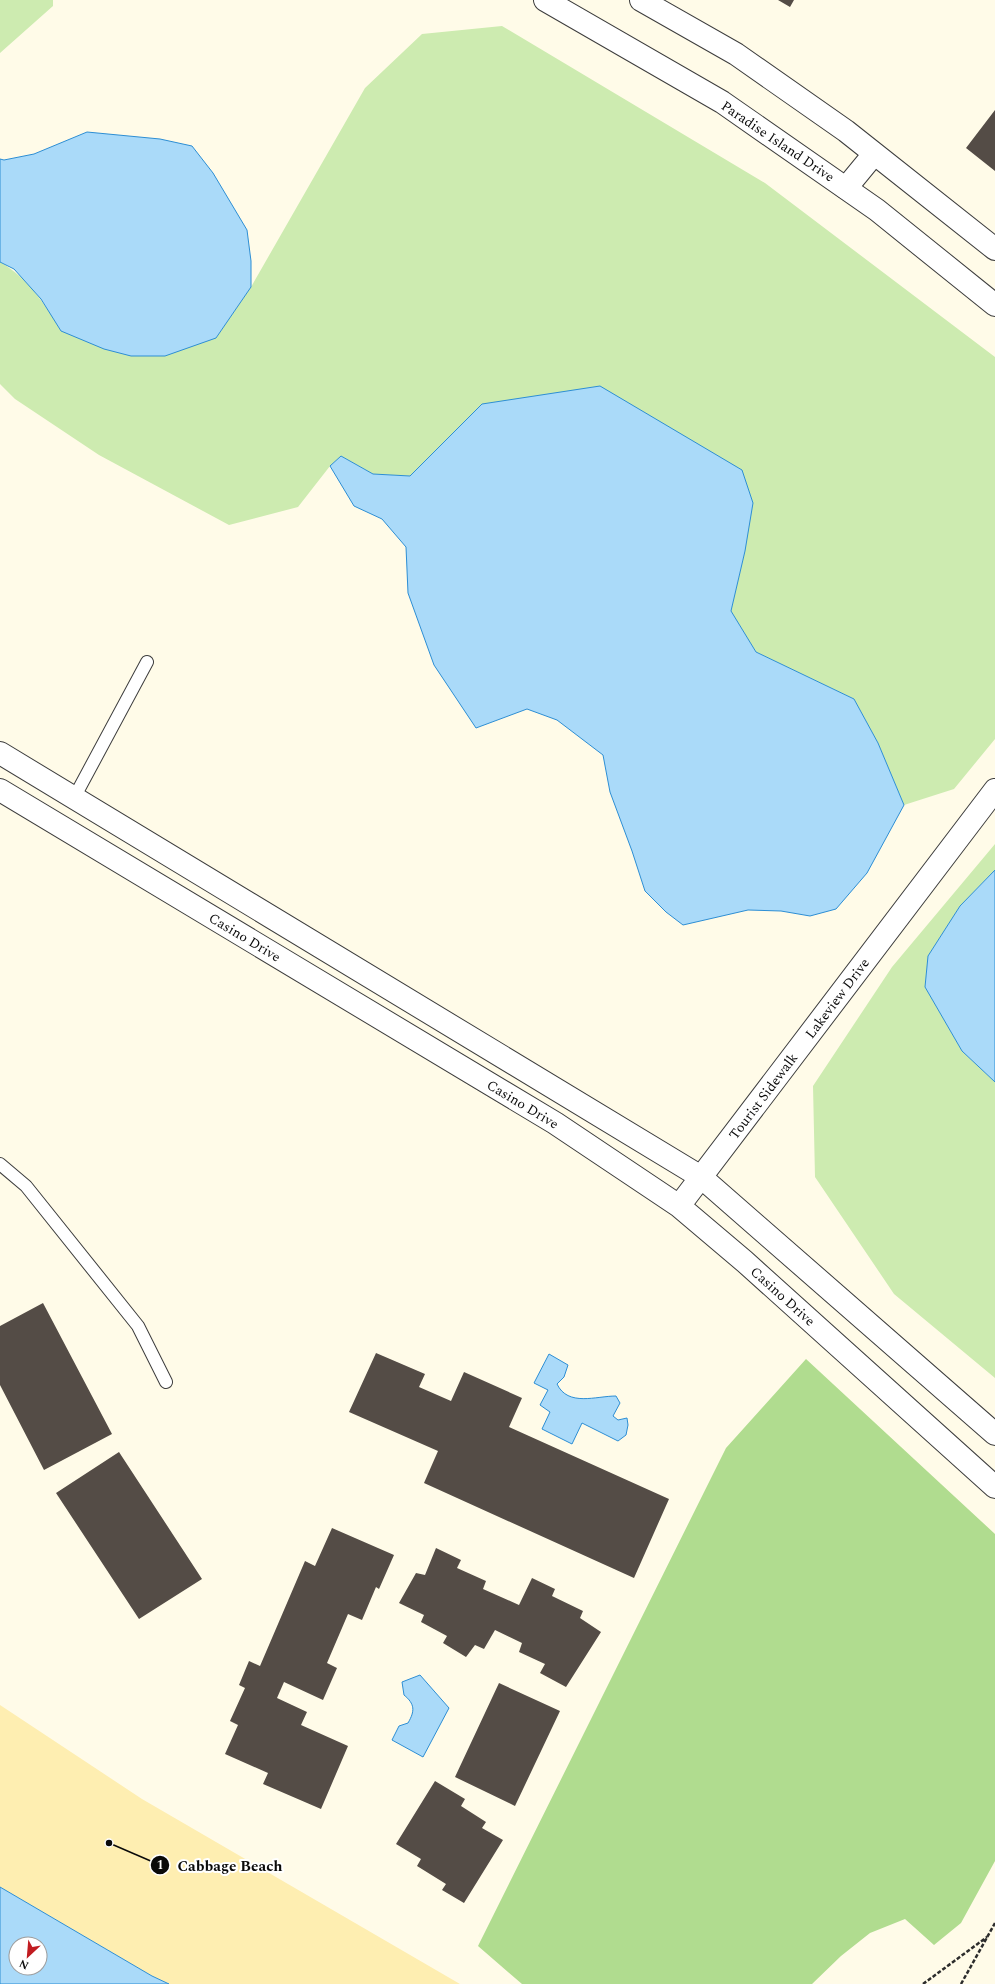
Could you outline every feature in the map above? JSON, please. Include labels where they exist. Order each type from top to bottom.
[{"type":"street","name":"Paradise Island Drive","points":[[545,0],[722,102],[877,210],[995,305]]},
{"type":"street","points":[[641,0],[736,54],[874,154],[995,249]]},
{"type":"street","points":[[846,188],[874,154]]},
{"type":"street","points":[[0,753],[701,1177],[995,1434]]},
{"type":"street","name":"Casino Drive","points":[[0,790],[555,1123],[679,1206],[744,1261],[995,1487]]},
{"type":"street","name":"Lakeview Drive","points":[[679,1206],[995,790]]},
{"type":"lane","points":[[74,798],[147,662]]},
{"type":"lane","points":[[0,1164],[26,1186],[138,1326],[166,1382]]},
{"type":"path","points":[[961,1984],[995,1923]]},
{"type":"path","points":[[923,1984],[987,1937]]},
{"type":"green space","points":[[0,0],[53,0],[53,6],[0,53]]},
{"type":"green space","points":[[502,26],[765,183],[995,357],[995,739],[954,789],[904,805],[878,743],[854,699],[756,652],[731,611],[745,551],[410,476],[373,474],[341,456],[330,466],[298,507],[229,525],[99,455],[15,399],[0,384],[0,262],[10,268],[35,292],[61,331],[216,338],[251,287],[365,88],[422,34]]},
{"type":"green space","points":[[995,844],[995,870],[960,906],[928,956],[925,987],[962,1051],[995,1082],[995,1378],[894,1294],[815,1177],[813,1086],[892,967]]},
{"type":"green space","points":[[806,1359],[995,1534],[995,1861],[961,1923],[934,1945],[905,1919],[870,1933],[841,1956],[812,1984],[522,1984],[478,1946],[726,1448]]},
{"type":"sand","points":[[0,1705],[142,1799],[460,1984],[169,1984],[152,1976],[0,1887]]},
{"type":"water","points":[[87,132],[160,139],[192,146],[213,173],[247,230],[251,261],[251,287],[216,338],[165,356],[131,356],[104,349],[61,331],[41,299],[14,269],[0,262],[0,159],[4,160],[34,154]]},
{"type":"water","points":[[600,386],[742,470],[753,503],[745,551],[731,611],[756,652],[854,699],[878,743],[904,805],[867,873],[836,909],[810,916],[781,911],[748,910],[683,925],[666,912],[645,891],[610,792],[603,755],[557,720],[527,709],[476,728],[434,665],[408,593],[406,547],[382,519],[354,506],[330,466],[341,456],[373,474],[410,476],[482,404]]},
{"type":"water","points":[[995,870],[995,1082],[962,1051],[925,987],[928,956],[960,906]]},
{"type":"water","points":[[549,1354],[568,1365],[564,1377],[557,1384],[568,1396],[583,1399],[616,1396],[620,1403],[613,1416],[618,1420],[627,1418],[628,1425],[626,1435],[618,1441],[582,1423],[572,1444],[542,1429],[550,1412],[540,1405],[548,1390],[534,1383]]},
{"type":"water","points":[[420,1675],[449,1708],[423,1757],[392,1740],[399,1726],[408,1723],[413,1711],[410,1701],[404,1695],[402,1682]]},
{"type":"water","points":[[0,1887],[152,1976],[169,1984],[0,1984]]},
{"type":"building","points":[[778,0],[794,0],[790,7]]},
{"type":"building","points":[[995,110],[995,171],[966,148]]},
{"type":"building","points":[[43,1303],[112,1434],[44,1470],[0,1385],[0,1326]]},
{"type":"building","points":[[376,1353],[425,1374],[419,1387],[451,1401],[464,1372],[522,1398],[509,1427],[669,1499],[634,1578],[424,1483],[438,1451],[349,1412]]},
{"type":"building","points":[[119,1452],[202,1579],[139,1619],[56,1493]]},
{"type":"building","points":[[332,1528],[394,1555],[379,1589],[376,1587],[362,1620],[348,1614],[327,1663],[337,1668],[323,1700],[284,1682],[277,1698],[307,1712],[301,1725],[348,1746],[321,1809],[263,1784],[268,1773],[225,1754],[238,1725],[230,1721],[245,1688],[239,1685],[249,1661],[260,1666],[305,1561],[315,1566]]},
{"type":"building","points":[[436,1548],[461,1560],[457,1568],[486,1581],[483,1589],[519,1605],[532,1578],[555,1589],[552,1596],[583,1611],[580,1618],[601,1632],[566,1687],[540,1673],[545,1664],[519,1652],[522,1643],[495,1630],[484,1649],[475,1645],[466,1657],[443,1643],[447,1636],[421,1622],[424,1615],[399,1603],[416,1573],[425,1575]]},
{"type":"building","points":[[499,1683],[560,1711],[515,1806],[455,1777]]},
{"type":"building","points":[[435,1781],[465,1799],[461,1806],[486,1822],[482,1828],[503,1840],[464,1903],[442,1890],[446,1884],[417,1866],[421,1859],[396,1844]]},
{"type":"place","name":"Cabbage Beach","points":[[109,1843]]}]
